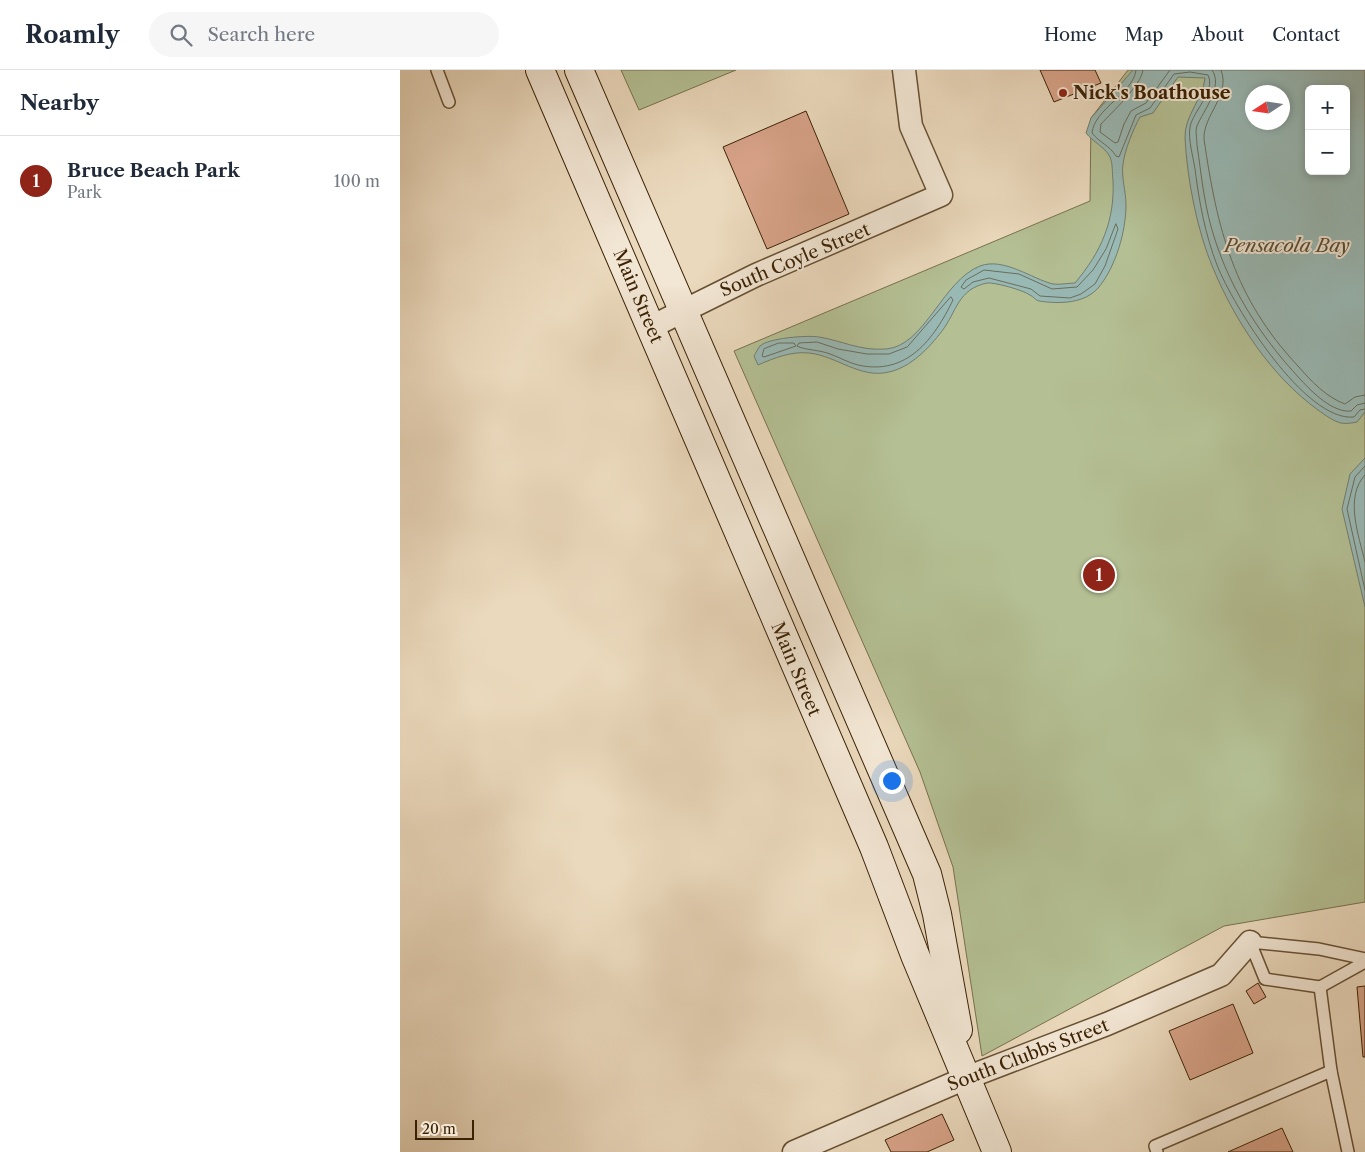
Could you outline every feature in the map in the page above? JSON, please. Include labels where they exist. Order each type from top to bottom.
[{"type":"main road","name":"Main Street","points":[[540,70],[874,847],[914,955],[966,1078]]},
{"type":"main road","points":[[579,70],[927,874],[937,914],[966,1078],[997,1152]]},
{"type":"street","name":"South Coyle Street","points":[[651,327],[756,275],[941,196],[911,126],[904,70]]},
{"type":"street","name":"South Clubbs Street","points":[[794,1152],[966,1078],[1107,1024],[1220,975],[1250,942]]},
{"type":"lane","points":[[437,70],[449,102]]},
{"type":"lane","points":[[1250,942],[1319,949],[1365,961],[1320,987],[1265,979],[1250,942]]},
{"type":"lane","points":[[1320,987],[1331,1071],[1348,1152]]},
{"type":"lane","points":[[1157,1152],[1155,1146],[1331,1071]]},
{"type":"green space","points":[[621,70],[736,70],[639,110]]},
{"type":"green space","points":[[1128,70],[1220,70],[1245,122],[1245,130],[1249,130],[1365,373],[1365,902],[1224,926],[982,1056],[953,867],[920,772],[734,351],[1090,201],[1091,118]]},
{"type":"water","name":"Pensacola Bay","points":[[1133,70],[1365,70],[1365,412],[1357,422],[1343,423],[1332,419],[1318,410],[1285,381],[1243,327],[1213,268],[1202,238],[1194,204],[1185,138],[1187,122],[1204,86],[1205,78],[1178,77],[1153,113],[1140,117],[1130,140],[1123,164],[1126,215],[1119,248],[1105,279],[1087,297],[1063,302],[1039,301],[1015,289],[987,283],[970,290],[959,302],[942,331],[931,344],[912,361],[897,370],[878,373],[868,372],[809,353],[783,356],[758,365],[754,356],[760,346],[771,341],[788,338],[819,337],[868,349],[886,349],[900,345],[912,337],[923,325],[955,285],[980,266],[999,264],[1053,284],[1075,283],[1099,248],[1112,209],[1113,180],[1110,157],[1086,133],[1091,118]]},
{"type":"water","points":[[1365,458],[1365,607],[1342,509],[1350,474]]},
{"type":"building","name":"Nick's Boathouse","points":[[1040,70],[1095,70],[1101,83],[1054,102]]},
{"type":"building","points":[[806,111],[849,214],[767,249],[723,147]]},
{"type":"building","points":[[1258,983],[1266,997],[1254,1004],[1246,991]]},
{"type":"building","points":[[1365,986],[1365,1057],[1363,1057],[1357,987]]},
{"type":"building","points":[[1233,1004],[1253,1053],[1190,1080],[1169,1031]]},
{"type":"building","points":[[942,1114],[954,1140],[927,1152],[891,1152],[885,1140]]},
{"type":"building","points":[[1282,1128],[1293,1152],[1228,1152]]},
{"type":"place","name":"Nick's Boathouse","points":[[1063,93]]},
{"type":"place","name":"Bruce Beach Park","points":[[1099,575]]}]
